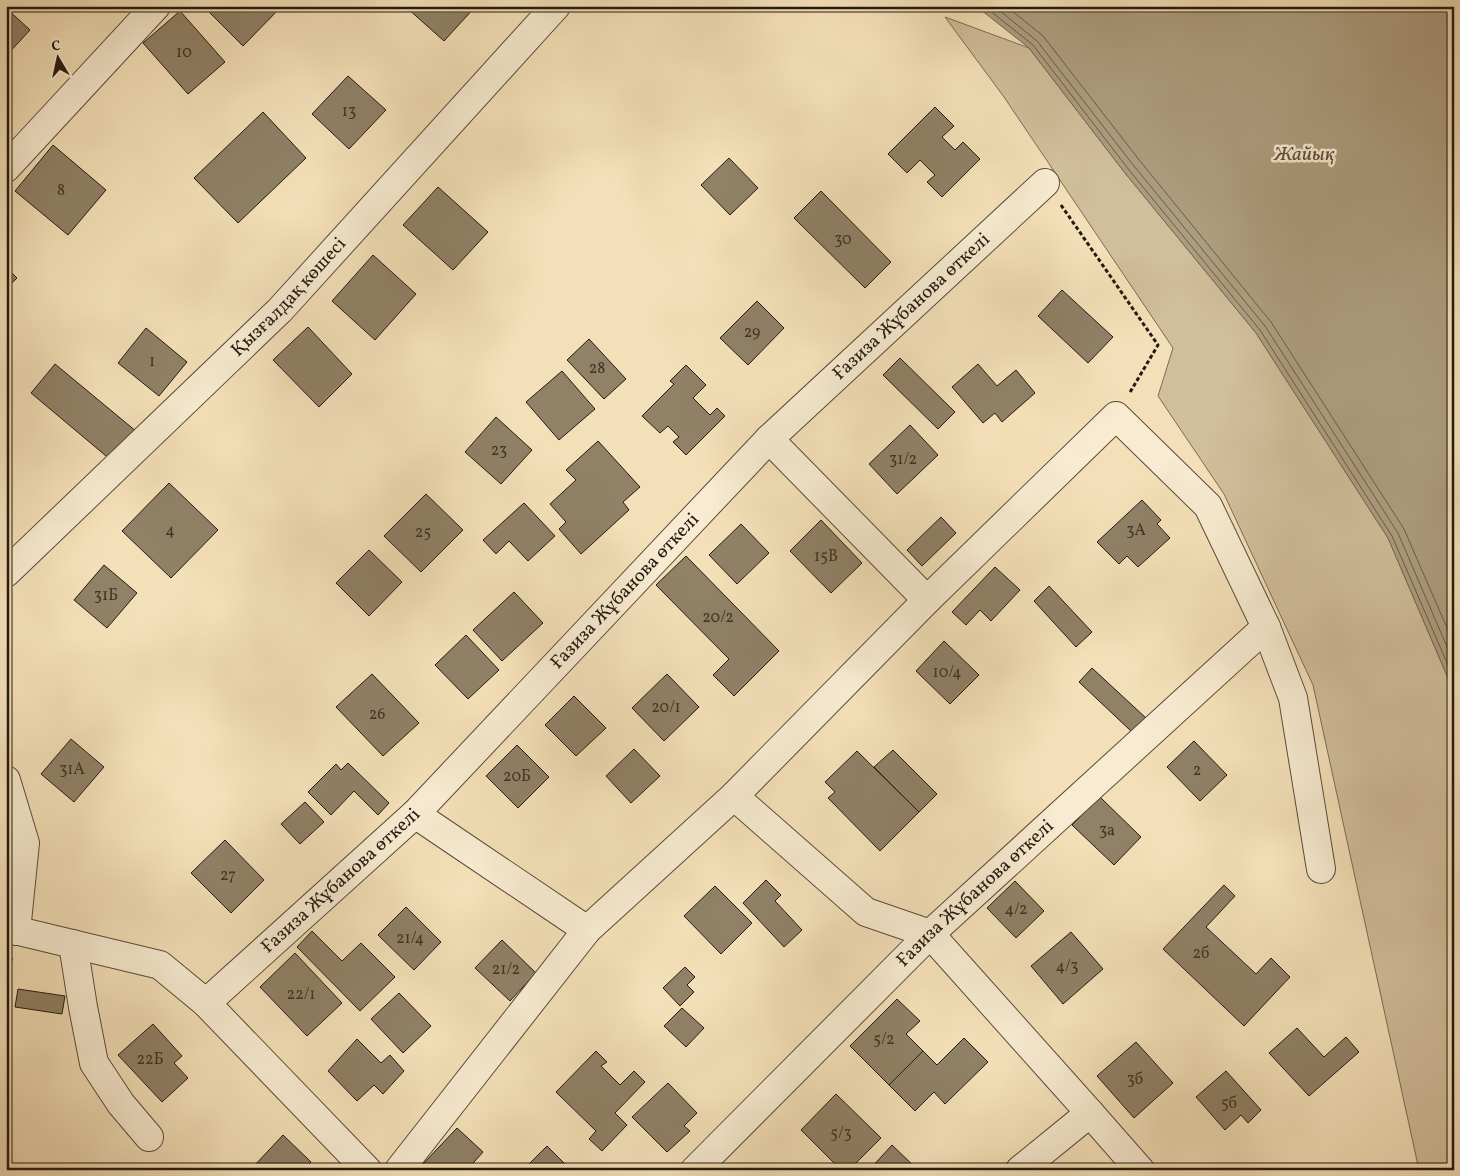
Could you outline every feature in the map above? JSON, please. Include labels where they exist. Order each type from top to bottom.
[{"type":"street","points":[[6,168],[156,6]]},
{"type":"street","name":"Қызғалдақ көшесі","points":[[6,573],[280,310],[556,6]]},
{"type":"street","name":"Ғазиза Жұбанова өткелі","points":[[206,1003],[415,814],[769,439],[1046,183]]},
{"type":"street","points":[[399,1170],[587,930],[734,796],[927,600],[1116,416],[1208,506],[1266,627],[1294,698],[1321,869]]},
{"type":"street","points":[[769,439],[927,600]]},
{"type":"street","name":"Ғазиза Жұбанова өткелі","points":[[695,1170],[930,934],[1266,627]]},
{"type":"street","points":[[6,780],[25,843],[11,930],[160,964],[206,1003],[367,1170]]},
{"type":"street","points":[[734,796],[866,912],[930,934],[1140,1170]]},
{"type":"street","points":[[415,814],[587,930]]},
{"type":"street","points":[[73,944],[94,1063],[121,1104],[149,1137]]},
{"type":"street","points":[[1020,1170],[1090,1113]]},
{"type":"path","points":[[1046,183],[1158,345],[1116,416]]},
{"type":"shaded area","points":[[945,17],[1029,48],[1125,173],[1256,333],[1388,538],[1454,692],[1454,1170],[1419,1170],[1313,685],[1224,494],[1158,396],[1173,348],[1004,97]]},
{"type":"water","name":"Жайық","points":[[976,6],[1454,6],[1454,692],[1388,538],[1256,333],[1125,173],[1029,48]]},
{"type":"building","points":[[203,6],[282,6],[243,46]]},
{"type":"building","points":[[408,6],[476,6],[444,41],[407,8]]},
{"type":"building","points":[[6,8],[30,30],[6,56]]},
{"type":"building","points":[[180,11],[225,62],[188,94],[143,43]]},
{"type":"building","points":[[348,76],[386,110],[349,149],[312,114]]},
{"type":"building","points":[[935,107],[954,126],[942,137],[955,150],[963,142],[980,159],[942,197],[927,182],[935,175],[920,160],[907,173],[888,154]]},
{"type":"building","points":[[263,112],[306,158],[238,223],[194,178]]},
{"type":"building","points":[[53,145],[106,190],[68,235],[15,191]]},
{"type":"building","points":[[729,158],[758,188],[730,215],[701,185]]},
{"type":"building","points":[[438,187],[488,232],[453,270],[403,225]]},
{"type":"building","points":[[821,191],[891,262],[865,288],[794,218]]},
{"type":"building","points":[[373,255],[416,294],[375,340],[332,301]]},
{"type":"building","points":[[6,267],[17,278],[6,289]]},
{"type":"building","points":[[1062,290],[1113,337],[1088,363],[1038,316]]},
{"type":"building","points":[[757,301],[784,328],[748,365],[720,338]]},
{"type":"building","points":[[308,327],[352,374],[319,407],[273,360]]},
{"type":"building","points":[[146,328],[187,362],[159,396],[118,363]]},
{"type":"building","points":[[589,339],[626,379],[604,399],[567,360]]},
{"type":"building","points":[[900,358],[955,412],[938,429],[883,375]]},
{"type":"building","points":[[55,364],[137,432],[112,461],[31,393]]},
{"type":"building","points":[[978,364],[997,386],[1016,370],[1035,393],[1002,422],[995,413],[983,423],[952,387]]},
{"type":"building","points":[[686,365],[706,385],[693,398],[710,415],[717,408],[725,416],[686,455],[673,442],[679,437],[668,426],[660,433],[642,416],[674,384],[670,381]]},
{"type":"building","points":[[562,371],[595,409],[559,440],[526,402]]},
{"type":"building","points":[[496,417],[532,450],[501,484],[465,452]]},
{"type":"building","points":[[910,425],[938,455],[897,494],[869,464]]},
{"type":"building","points":[[598,441],[640,487],[623,502],[629,510],[581,554],[559,529],[566,522],[550,504],[576,480],[566,470]]},
{"type":"building","points":[[169,483],[218,530],[171,578],[122,531]]},
{"type":"building","points":[[426,494],[463,530],[421,572],[384,536]]},
{"type":"building","points":[[1142,500],[1161,520],[1157,524],[1170,538],[1138,567],[1127,556],[1119,564],[1097,542]]},
{"type":"building","points":[[524,503],[555,536],[528,561],[509,541],[496,554],[483,540]]},
{"type":"building","points":[[941,517],[956,533],[922,566],[907,550]]},
{"type":"building","points":[[821,520],[862,563],[831,593],[790,551]]},
{"type":"building","points":[[741,524],[769,553],[737,584],[709,555]]},
{"type":"building","points":[[369,550],[402,582],[369,616],[336,583]]},
{"type":"building","points":[[686,556],[779,651],[734,696],[713,675],[729,659],[656,585]]},
{"type":"building","points":[[104,565],[137,593],[107,628],[74,600]]},
{"type":"building","points":[[995,567],[1020,590],[991,621],[980,610],[966,625],[952,612]]},
{"type":"building","points":[[1049,586],[1092,632],[1076,647],[1034,601]]},
{"type":"building","points":[[514,592],[543,623],[502,661],[473,630]]},
{"type":"building","points":[[466,635],[499,670],[468,699],[435,665]]},
{"type":"building","points":[[944,641],[979,675],[950,704],[916,671]]},
{"type":"building","points":[[1092,668],[1146,718],[1132,732],[1079,682]]},
{"type":"building","points":[[372,674],[419,723],[383,756],[336,707]]},
{"type":"building","points":[[667,674],[699,707],[664,741],[632,708]]},
{"type":"building","points":[[574,696],[606,728],[576,756],[545,725]]},
{"type":"building","points":[[71,739],[104,767],[74,802],[41,774]]},
{"type":"building","points":[[1194,741],[1227,775],[1200,801],[1167,767]]},
{"type":"building","points":[[517,745],[549,777],[518,808],[486,776]]},
{"type":"building","points":[[634,749],[660,776],[631,803],[606,776]]},
{"type":"building","points":[[893,750],[937,794],[919,812],[874,767]]},
{"type":"building","points":[[857,751],[919,812],[880,851],[828,798],[835,792],[825,782]]},
{"type":"building","points":[[348,763],[389,803],[378,815],[354,791],[331,815],[308,792],[336,764],[341,770]]},
{"type":"building","points":[[1100,797],[1141,837],[1114,865],[1072,825]]},
{"type":"building","points":[[305,802],[324,822],[300,844],[281,824]]},
{"type":"building","points":[[225,840],[264,880],[231,913],[191,873]]},
{"type":"building","points":[[766,880],[781,895],[775,901],[802,930],[784,947],[743,903]]},
{"type":"building","points":[[1015,881],[1044,911],[1016,938],[987,908]]},
{"type":"building","points":[[1224,885],[1235,896],[1206,927],[1256,974],[1271,958],[1290,977],[1244,1026],[1163,949]]},
{"type":"building","points":[[715,886],[752,923],[721,954],[684,916]]},
{"type":"building","points":[[406,907],[441,942],[414,970],[378,935]]},
{"type":"building","points":[[312,931],[342,961],[361,943],[395,977],[360,1011],[297,947]]},
{"type":"building","points":[[1071,932],[1103,969],[1063,1004],[1031,966]]},
{"type":"building","points":[[502,940],[536,973],[510,1001],[475,968]]},
{"type":"building","points":[[295,953],[342,1003],[307,1036],[260,987]]},
{"type":"building","points":[[685,967],[695,977],[687,985],[694,992],[680,1006],[663,988]]},
{"type":"building","points":[[18,989],[65,996],[62,1014],[15,1007]]},
{"type":"building","points":[[399,993],[431,1026],[403,1053],[371,1019]]},
{"type":"building","points":[[897,999],[920,1021],[906,1034],[923,1051],[889,1085],[850,1046]]},
{"type":"building","points":[[682,1008],[704,1028],[686,1047],[664,1026]]},
{"type":"building","points":[[153,1024],[182,1056],[174,1063],[188,1078],[162,1102],[118,1055]]},
{"type":"building","points":[[1297,1028],[1324,1057],[1346,1037],[1359,1052],[1309,1096],[1269,1053]]},
{"type":"building","points":[[964,1038],[988,1062],[945,1104],[934,1092],[915,1111],[889,1085],[923,1051],[937,1065]]},
{"type":"building","points":[[357,1039],[381,1063],[390,1055],[404,1071],[383,1094],[374,1085],[357,1101],[328,1071]]},
{"type":"building","points":[[1136,1042],[1173,1083],[1134,1118],[1097,1076]]},
{"type":"building","points":[[596,1051],[607,1062],[601,1066],[620,1085],[634,1071],[645,1082],[615,1113],[627,1125],[602,1151],[589,1139],[596,1131],[556,1092]]},
{"type":"building","points":[[1226,1071],[1261,1110],[1248,1123],[1241,1115],[1225,1130],[1196,1097]]},
{"type":"building","points":[[668,1083],[697,1113],[684,1126],[690,1131],[667,1152],[632,1117]]},
{"type":"building","points":[[836,1094],[881,1138],[849,1170],[841,1170],[801,1130]]},
{"type":"building","points":[[457,1128],[483,1152],[467,1170],[427,1170],[422,1165]]},
{"type":"building","points":[[283,1135],[311,1162],[304,1170],[258,1170],[254,1166]]},
{"type":"building","points":[[892,1145],[918,1170],[871,1170]]},
{"type":"building","points":[[547,1146],[571,1170],[523,1170]]}]
